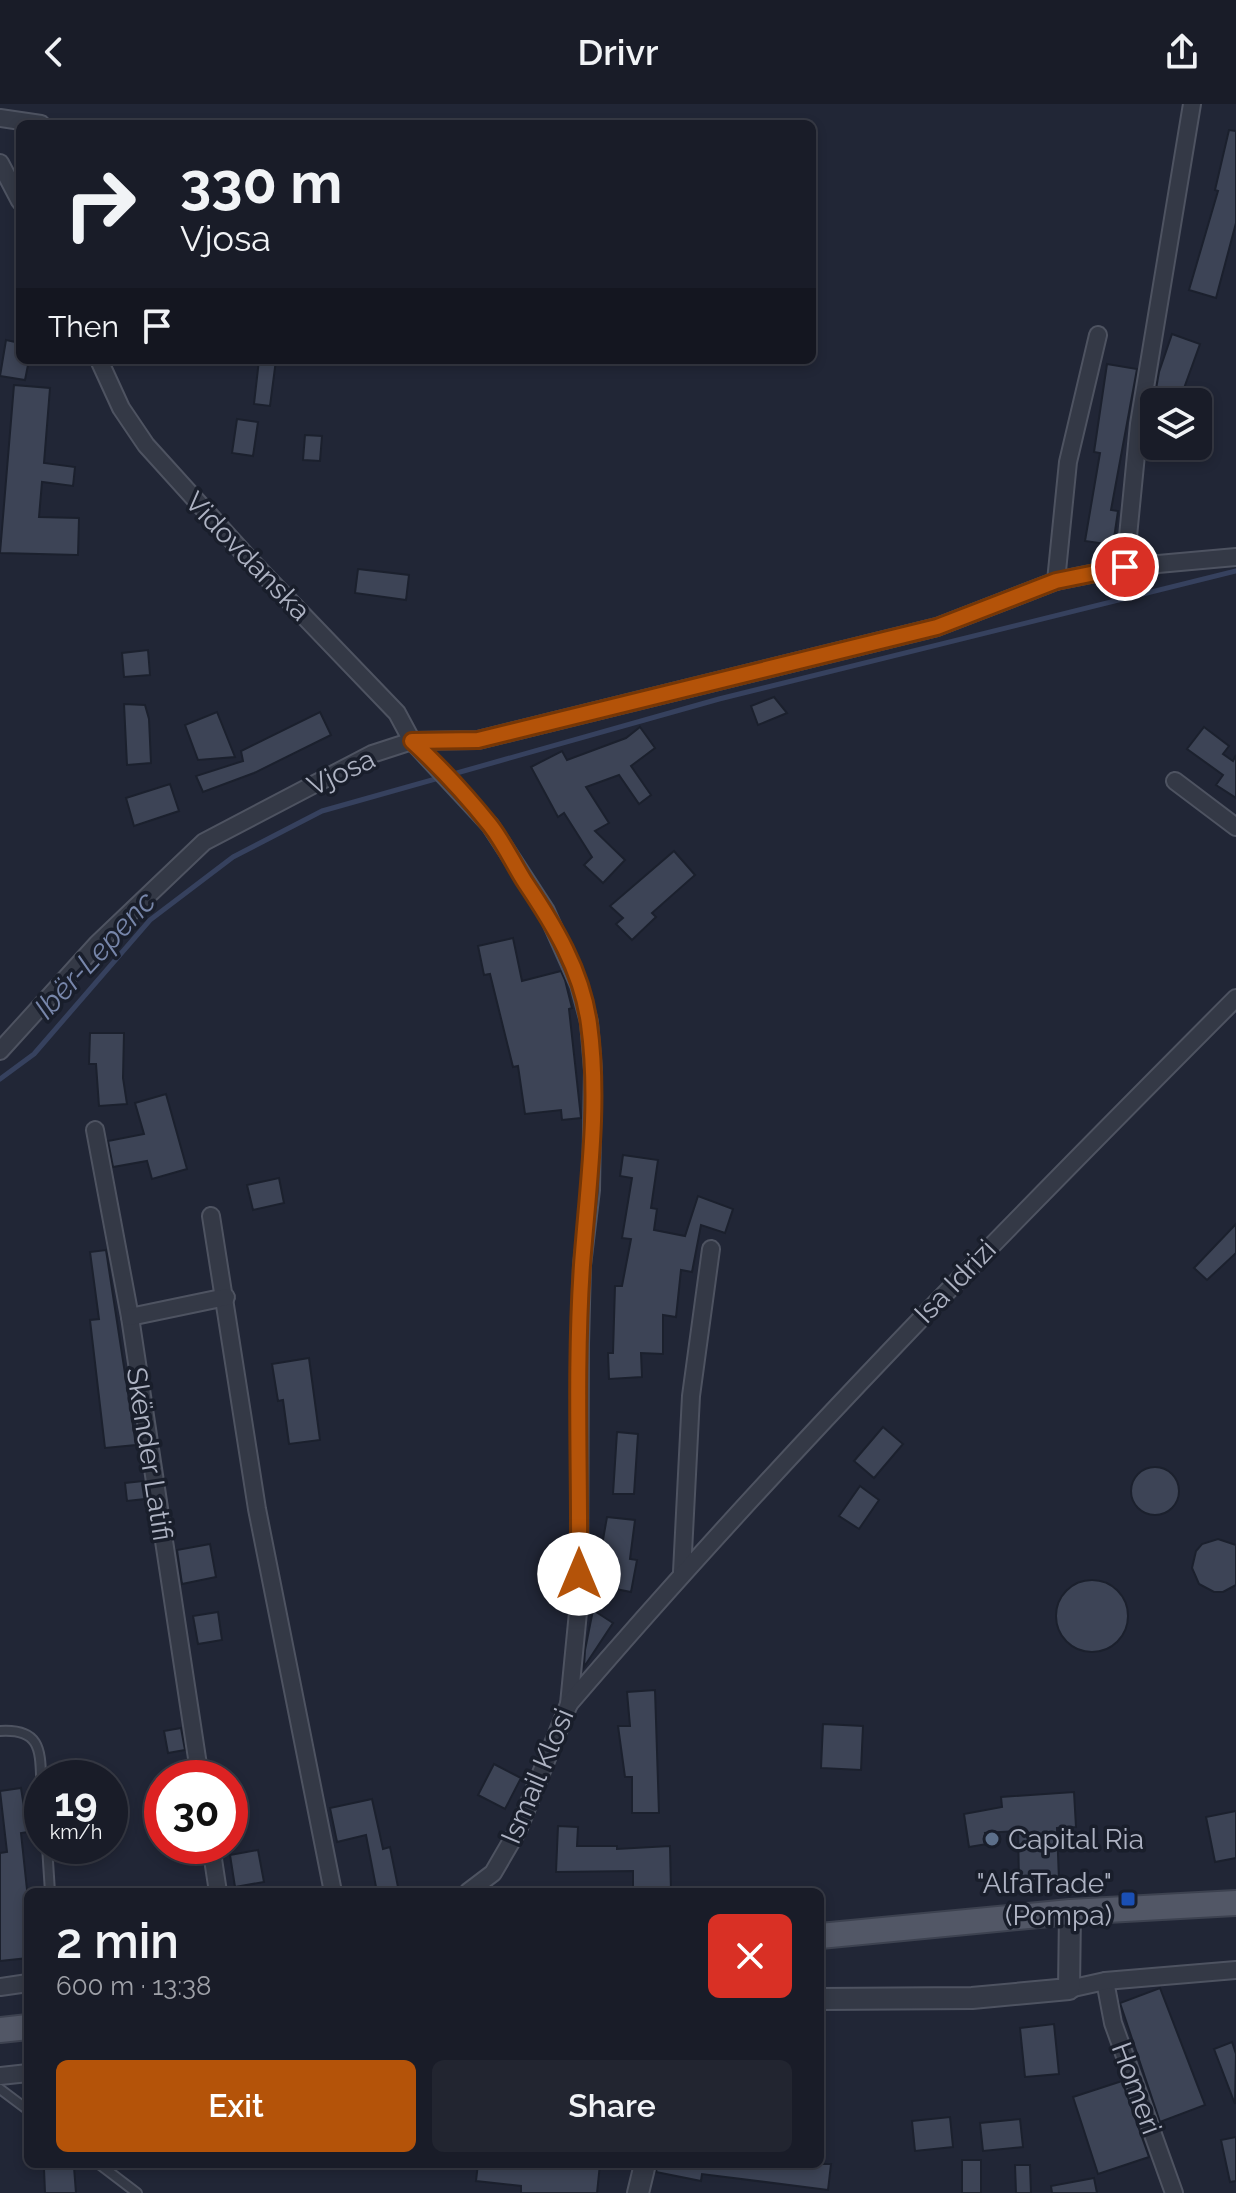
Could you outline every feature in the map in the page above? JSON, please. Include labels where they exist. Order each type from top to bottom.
[{"type":"main road","points":[[824,1936],[1236,1903]]},
{"type":"main road","points":[[824,1947],[1070,1918],[1236,1914]]},
{"type":"main road","points":[[0,2030],[24,2027]]},
{"type":"street","points":[[1125,567],[1139,424],[1192,104]]},
{"type":"street","points":[[0,163],[16,193]]},
{"type":"street","points":[[1056,581],[1068,462],[1098,335]]},
{"type":"street","name":"Vidovdanska","points":[[101,364],[121,408],[146,445],[250,560],[397,713],[412,741]]},
{"type":"street","name":"Vjosa","points":[[0,1051],[97,944],[204,842],[372,754],[412,741],[478,740],[937,627],[1056,581],[1125,567],[1236,557]]},
{"type":"street","name":"Ismail Klosi","points":[[412,741],[448,775],[490,825],[546,911],[565,947],[589,1022],[593,1070],[591,1190],[582,1265],[579,1602],[569,1704],[518,1830],[493,1873],[473,1888]]},
{"type":"street","points":[[1175,781],[1236,827]]},
{"type":"street","name":"Isa Idrizi","points":[[569,1704],[682,1572],[956,1278],[1236,998]]},
{"type":"street","name":"Skënder Latifi","points":[[95,1130],[130,1317],[197,1760]]},
{"type":"street","points":[[211,1216],[257,1509],[332,1888]]},
{"type":"street","points":[[682,1572],[691,1396],[711,1249]]},
{"type":"street","points":[[130,1317],[226,1297]]},
{"type":"street","points":[[214,1864],[217,1888]]},
{"type":"street","points":[[1069,1989],[1070,1918]]},
{"type":"street","points":[[824,1999],[972,1998],[1069,1989],[1105,1981],[1236,1970]]},
{"type":"street","name":"Homeri","points":[[1105,1981],[1113,2023],[1174,2193]]},
{"type":"street","points":[[0,1987],[24,1984]]},
{"type":"street","points":[[0,2076],[24,2073]]},
{"type":"street","points":[[638,2193],[644,2168]]},
{"type":"lane","points":[[0,1731],[17,1730],[30,1734],[38,1744],[39,1760]]},
{"type":"lane","points":[[48,1864],[50,1888]]},
{"type":"lane","points":[[0,2089],[24,2107]]},
{"type":"lane","points":[[104,2168],[137,2193]]},
{"type":"building","points":[[1229,130],[1236,131],[1236,223],[1216,298],[1189,290],[1218,191],[1215,190]]},
{"type":"building","points":[[1172,334],[1200,344],[1184,388],[1156,388]]},
{"type":"building","points":[[6,340],[16,342],[16,364],[28,364],[25,380],[0,376]]},
{"type":"building","points":[[259,364],[275,364],[270,406],[254,404]]},
{"type":"building","points":[[1107,364],[1137,369],[1111,510],[1118,511],[1113,545],[1085,541],[1100,453],[1094,452]]},
{"type":"building","points":[[14,385],[50,388],[44,463],[75,467],[73,486],[42,482],[39,517],[79,518],[78,555],[0,553]]},
{"type":"building","points":[[237,419],[258,422],[253,456],[232,453]]},
{"type":"building","points":[[305,435],[322,436],[320,461],[303,460]]},
{"type":"building","points":[[358,569],[409,575],[406,600],[355,593]]},
{"type":"building","points":[[148,650],[150,675],[124,677],[122,653]]},
{"type":"building","points":[[774,697],[787,713],[758,725],[751,706]]},
{"type":"building","points":[[124,704],[145,705],[149,719],[151,763],[127,765]]},
{"type":"building","points":[[217,712],[235,757],[198,760],[185,725]]},
{"type":"building","points":[[320,712],[331,735],[254,773],[203,792],[196,776],[243,761],[241,751]]},
{"type":"building","points":[[640,727],[655,748],[631,766],[651,795],[639,804],[619,775],[586,787],[609,823],[595,831],[625,860],[603,883],[584,865],[592,857],[564,813],[558,817],[531,767],[562,751],[567,760],[626,738]]},
{"type":"building","points":[[1204,727],[1229,746],[1223,754],[1233,761],[1236,755],[1236,798],[1216,785],[1223,775],[1187,749]]},
{"type":"building","points":[[170,784],[179,811],[134,826],[126,798]]},
{"type":"building","points":[[674,851],[695,875],[652,913],[656,917],[632,940],[616,924],[623,918],[610,906]]},
{"type":"building","points":[[513,938],[522,981],[561,971],[565,980],[572,1008],[569,1009],[581,1118],[562,1120],[561,1110],[525,1114],[518,1066],[513,1067],[490,974],[484,975],[478,946]]},
{"type":"building","points":[[90,1033],[124,1033],[123,1078],[127,1104],[99,1106],[96,1064],[89,1064]]},
{"type":"building","points":[[166,1094],[187,1169],[152,1179],[147,1161],[113,1167],[108,1141],[144,1134],[135,1103]]},
{"type":"building","points":[[623,1155],[658,1160],[651,1208],[657,1209],[654,1230],[685,1236],[698,1196],[733,1209],[725,1233],[701,1225],[692,1272],[681,1270],[676,1317],[663,1315],[663,1354],[641,1353],[642,1377],[609,1379],[608,1353],[613,1353],[615,1286],[622,1286],[631,1239],[622,1238],[632,1178],[620,1176]]},
{"type":"building","points":[[279,1178],[284,1203],[253,1210],[247,1185]]},
{"type":"building","points":[[1236,1224],[1236,1253],[1207,1280],[1194,1268]]},
{"type":"building","points":[[106,1250],[136,1445],[105,1448],[90,1320],[99,1319],[90,1252]]},
{"type":"building","points":[[309,1358],[320,1440],[289,1444],[283,1400],[278,1401],[272,1364]]},
{"type":"building","points":[[883,1427],[903,1444],[874,1478],[854,1461]]},
{"type":"building","points":[[617,1432],[638,1434],[634,1494],[613,1494]]},
{"type":"building","points":[[1155,1467],[1172,1474],[1179,1491],[1172,1508],[1155,1515],[1138,1508],[1131,1491],[1138,1474]]},
{"type":"building","points":[[143,1481],[145,1499],[127,1501],[125,1483]]},
{"type":"building","points":[[860,1486],[879,1500],[859,1529],[839,1516]]},
{"type":"building","points":[[607,1517],[635,1520],[630,1559],[637,1560],[631,1592],[595,1585]]},
{"type":"building","points":[[1218,1539],[1236,1545],[1236,1585],[1223,1592],[1214,1592],[1199,1584],[1192,1568],[1196,1551],[1202,1544]]},
{"type":"building","points":[[210,1544],[216,1577],[182,1584],[177,1550]]},
{"type":"building","points":[[1092,1580],[1112,1586],[1122,1596],[1128,1616],[1122,1636],[1112,1646],[1092,1652],[1072,1646],[1062,1636],[1056,1616],[1062,1596],[1072,1586]]},
{"type":"building","points":[[593,1610],[613,1623],[584,1667],[585,1650]]},
{"type":"building","points":[[218,1612],[222,1640],[198,1644],[193,1616]]},
{"type":"building","points":[[655,1690],[659,1813],[632,1813],[632,1777],[625,1777],[618,1726],[630,1726],[627,1692]]},
{"type":"building","points":[[823,1724],[863,1726],[861,1770],[821,1768]]},
{"type":"building","points":[[181,1728],[185,1750],[168,1753],[164,1731]]},
{"type":"building","points":[[494,1764],[521,1778],[505,1809],[478,1795]]},
{"type":"building","points":[[21,1788],[24,1833],[21,1833],[27,1888],[24,1888],[24,1958],[0,1961],[0,1853],[7,1852],[0,1791]]},
{"type":"building","points":[[1074,1792],[1076,1827],[1057,1828],[1059,1880],[1019,1881],[1018,1831],[985,1833],[987,1844],[969,1847],[964,1814],[1002,1807],[1001,1797]]},
{"type":"building","points":[[372,1799],[383,1849],[390,1847],[398,1888],[376,1888],[366,1835],[337,1842],[330,1808]]},
{"type":"building","points":[[1236,1811],[1236,1858],[1215,1862],[1206,1817]]},
{"type":"building","points":[[558,1826],[578,1827],[577,1846],[617,1846],[617,1849],[670,1846],[671,1888],[633,1888],[633,1871],[556,1872]]},
{"type":"building","points":[[258,1850],[264,1882],[235,1887],[231,1864],[248,1864],[248,1852]]},
{"type":"building","points":[[1160,1988],[1205,2105],[1160,2122],[1120,2003]]},
{"type":"building","points":[[1054,2024],[1059,2074],[1025,2077],[1020,2028]]},
{"type":"building","points":[[1232,2042],[1236,2054],[1235,2104],[1214,2049]]},
{"type":"building","points":[[1122,2081],[1149,2157],[1098,2174],[1073,2097]]},
{"type":"building","points":[[950,2117],[953,2147],[915,2151],[912,2121]]},
{"type":"building","points":[[1020,2119],[1023,2147],[983,2151],[980,2123]]},
{"type":"building","points":[[1236,2137],[1236,2181],[1230,2182],[1221,2140]]},
{"type":"building","points":[[962,2160],[981,2160],[981,2193],[962,2193]]},
{"type":"building","points":[[824,2164],[831,2164],[828,2190],[702,2174],[701,2181],[656,2172],[657,2168],[824,2168]]},
{"type":"building","points":[[1015,2165],[1030,2165],[1031,2193],[1016,2193]]},
{"type":"building","points":[[74,2168],[76,2193],[45,2193],[44,2169]]},
{"type":"building","points":[[478,2168],[600,2168],[597,2193],[521,2193],[521,2186],[476,2181]]},
{"type":"building","points":[[1094,2178],[1097,2193],[1052,2193],[1051,2186]]},
{"type":"waterway","name":"Ibër-Lepenc","points":[[0,1079],[34,1054],[150,920],[233,857],[322,811],[719,699],[1236,571]]},
{"type":"place","name":"Capital Ria","points":[[992,1839]]},
{"type":"place","name":"\"AlfaTrade\" (Pompa)","points":[[1128,1899]]},
{"type":"route","points":[[579,1574],[582,1265],[591,1190],[593,1070],[589,1022],[565,947],[546,911],[490,825],[448,775],[412,741],[478,740],[937,627],[1056,581],[1125,567]]}]
